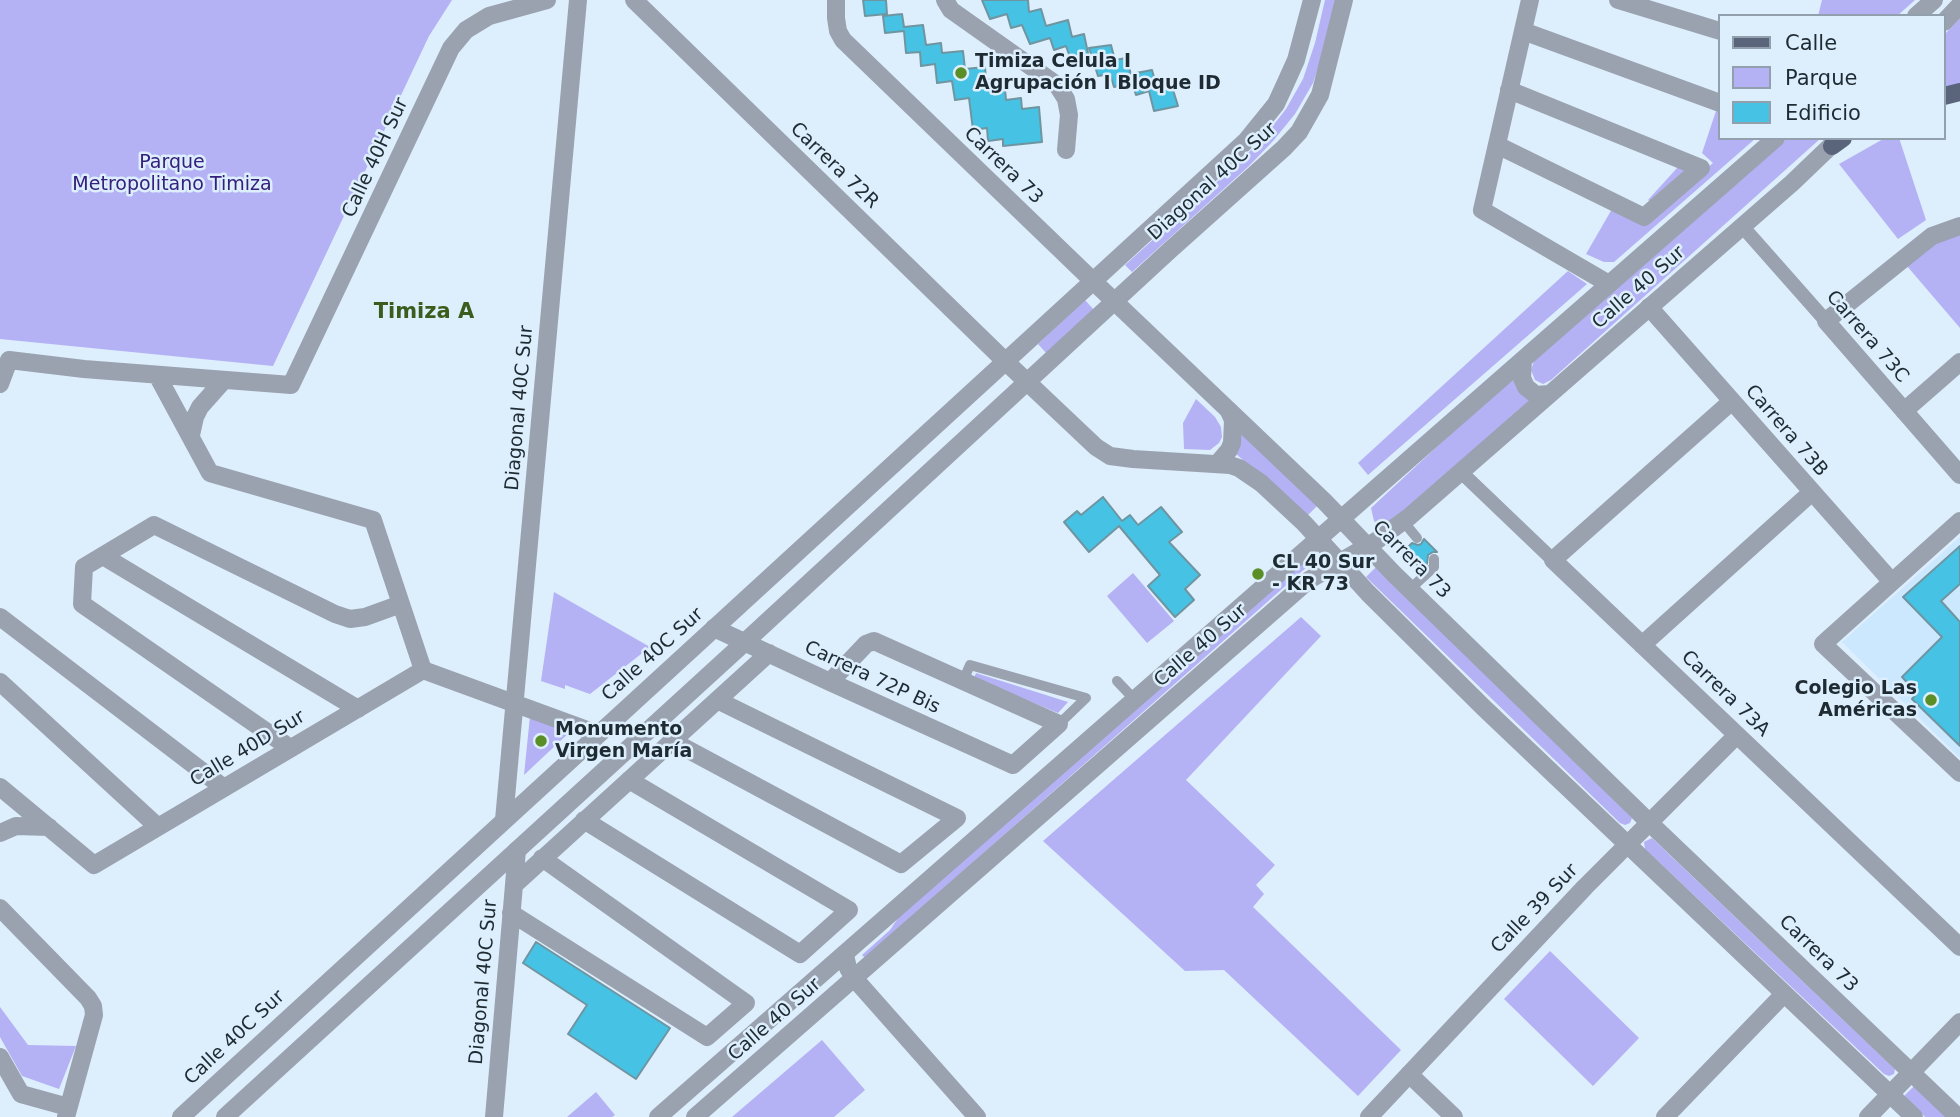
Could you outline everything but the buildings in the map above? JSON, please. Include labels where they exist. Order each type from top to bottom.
[{"type":"street","name":"Calle 40H Sur","points":[[224,380],[291,385],[451,48],[466,30],[489,16],[547,0]]},
{"type":"street","name":"Diagonal 40C Sur","points":[[504,820],[578,0]]},
{"type":"street","name":"Carrera 72R","points":[[634,0],[1006,362]]},
{"type":"street","name":"Carrera 73","points":[[836,0],[838,31],[849,47],[1342,519],[1649,822],[1958,1117]]},
{"type":"street","name":"Diagonal 40C Sur","points":[[1093,281],[1246,141],[1266,118],[1276,104],[1296,60],[1312,0]]},
{"type":"street","name":"Diagonal 40C Sur","points":[[1114,301],[1284,148],[1298,132],[1320,95],[1344,0]]},
{"type":"street","points":[[1530,0],[1482,210],[1609,284]]},
{"type":"street","points":[[1618,0],[1718,30]]},
{"type":"street","points":[[1919,10],[1934,0]]},
{"type":"street","points":[[946,2],[951,10],[1057,85],[1066,99],[1069,115],[1066,150]]},
{"type":"street","points":[[1946,20],[1960,5]]},
{"type":"street","points":[[1523,31],[1718,102]]},
{"type":"street","points":[[1497,145],[1644,217],[1701,168],[1509,90]]},
{"type":"street","name":"Calle 40 Sur","points":[[658,1117],[1774,140]]},
{"type":"street","name":"Calle 40 Sur","points":[[695,1117],[1309,580],[1403,521],[1838,141]]},
{"type":"street","name":"Carrera 73C","points":[[1742,226],[1960,475]]},
{"type":"street","points":[[1826,321],[1932,236],[1960,226]]},
{"type":"street","name":"Calle 40C Sur","points":[[181,1117],[1093,281]]},
{"type":"street","points":[[225,1117],[1114,301]]},
{"type":"street","name":"Carrera 73B","points":[[1649,307],[1892,582]]},
{"type":"street","points":[[0,384],[9,360],[224,380]]},
{"type":"street","points":[[1523,360],[1522,378],[1526,387],[1536,395],[1549,394]]},
{"type":"street","points":[[1006,362],[1096,447],[1110,456],[1230,465],[1251,475],[1304,523],[1367,593],[1444,669],[1914,1117]]},
{"type":"street","points":[[1904,411],[1960,362]]},
{"type":"street","points":[[158,375],[210,473],[373,520],[423,670],[598,734]]},
{"type":"street","points":[[191,435],[200,407],[224,380]]},
{"type":"street","points":[[1553,560],[1732,401]]},
{"type":"street","points":[[1217,464],[1232,443],[1233,420],[1229,411]]},
{"type":"street","name":"Carrera 73A","points":[[1461,472],[1960,947]]},
{"type":"street","points":[[1642,645],[1812,492]]},
{"type":"street","points":[[1960,521],[1823,644],[1960,773]]},
{"type":"street","points":[[290,748],[82,604],[84,568],[154,525],[350,619],[365,617],[401,604]]},
{"type":"street","points":[[103,556],[358,709]]},
{"type":"street","points":[[0,617],[224,788]]},
{"type":"street","name":"Carrera 72P Bis","points":[[714,628],[1013,765],[1059,724]]},
{"type":"street","points":[[830,682],[866,644],[874,641],[1059,724]]},
{"type":"street","points":[[514,885],[769,653]]},
{"type":"street","name":"Calle 40D Sur","points":[[49,827],[94,865],[423,670]]},
{"type":"street","points":[[0,682],[158,827]]},
{"type":"street","points":[[672,741],[901,864],[957,818],[717,701]]},
{"type":"street","name":"Calle 39 Sur","points":[[1369,1117],[1649,822],[1737,735]]},
{"type":"street","name":"Calle 40 Sur","points":[[584,820],[800,954],[849,910],[629,780]]},
{"type":"street","points":[[0,787],[49,827]]},
{"type":"street","points":[[0,833],[16,826],[49,827]]},
{"type":"street","name":"Diagonal 40C Sur","points":[[494,1117],[517,850]]},
{"type":"street","name":"Calle 40 Sur","points":[[511,913],[707,1037],[746,1003],[542,858]]},
{"type":"street","points":[[408,907],[430,930]]},
{"type":"street","points":[[0,908],[88,998],[94,1015],[67,1112],[22,1094],[0,1057]]},
{"type":"street","points":[[845,955],[854,978],[977,1117]]},
{"type":"street","points":[[826,970],[842,972],[854,978]]},
{"type":"street","points":[[1665,1117],[1784,994]]},
{"type":"street","points":[[1868,1117],[1960,1022]]},
{"type":"street","points":[[1409,1074],[1454,1117]]},
{"type":"lane","points":[[1403,521],[1417,538]]},
{"type":"lane","points":[[1410,589],[1434,567],[1434,559]]},
{"type":"lane","points":[[963,681],[970,665],[1086,698],[1059,724]]},
{"type":"lane","points":[[1117,681],[1135,701]]},
{"type":"shaded area","name":"Colegio Las Américas","points":[[1960,537],[1960,758],[1842,642]]},
{"type":"green space","name":"Parque Metropolitano Timiza","points":[[0,0],[452,0],[429,36],[273,366],[0,339]]},
{"type":"green space","points":[[1325,0],[1336,0],[1325,47],[1313,83],[1295,114],[1249,166],[1132,272],[1125,265],[1239,162],[1264,137],[1286,109],[1303,79]]},
{"type":"green space","points":[[1822,0],[1915,0],[1899,14],[1818,14]]},
{"type":"green space","points":[[1960,18],[1960,85],[1946,89],[1946,33]]},
{"type":"green space","points":[[1716,111],[1718,140],[1754,140],[1614,262],[1604,262],[1586,254],[1612,209],[1642,223],[1713,163],[1702,153]]},
{"type":"green space","points":[[1785,140],[1819,140],[1551,380],[1543,384],[1535,380],[1531,370],[1535,358]]},
{"type":"green space","points":[[1881,140],[1900,140],[1926,220],[1898,239],[1839,164]]},
{"type":"green space","points":[[1678,167],[1689,171],[1653,203],[1648,200]]},
{"type":"green space","points":[[1960,234],[1960,328],[1907,266],[1933,244]]},
{"type":"green space","points":[[1568,271],[1587,284],[1368,475],[1358,463]]},
{"type":"green space","points":[[1085,300],[1094,310],[1047,354],[1038,344]]},
{"type":"green space","points":[[1513,376],[1532,401],[1386,526],[1374,521],[1371,508]]},
{"type":"green space","points":[[1196,399],[1215,417],[1221,427],[1222,437],[1210,450],[1184,449],[1183,423]]},
{"type":"green space","points":[[1241,431],[1318,505],[1306,517],[1234,452]]},
{"type":"green space","points":[[1312,553],[1317,558],[865,958],[862,955],[890,930],[904,909]]},
{"type":"green space","points":[[1376,567],[1632,818],[1630,823],[1620,823],[1366,577]]},
{"type":"green space","points":[[1133,573],[1174,621],[1147,643],[1107,596]]},
{"type":"green space","points":[[554,592],[650,647],[590,694],[565,685],[565,689],[541,681]]},
{"type":"green space","points":[[1301,617],[1321,636],[1186,780],[1275,865],[1256,885],[1264,894],[1253,907],[1401,1050],[1358,1096],[1224,970],[1185,971],[1043,841]]},
{"type":"green space","points":[[976,673],[1068,702],[1058,713],[974,678]]},
{"type":"green space","points":[[530,716],[573,729],[524,775]]},
{"type":"green space","points":[[1652,838],[1895,1069],[1894,1074],[1884,1074],[1645,849],[1644,842]]},
{"type":"green space","points":[[1550,951],[1639,1038],[1593,1086],[1504,999]]},
{"type":"green space","points":[[0,1007],[28,1045],[76,1046],[59,1089],[22,1076],[0,1037]]},
{"type":"green space","points":[[822,1040],[865,1090],[834,1117],[732,1117]]},
{"type":"green space","points":[[1915,1085],[1948,1117],[1925,1117],[1904,1096]]},
{"type":"green space","points":[[596,1092],[615,1115],[567,1117]]},
{"type":"place","name":"Timiza Celula I Agrupación I Bloque ID","points":[[961,73]]},
{"type":"place","name":"CL 40 Sur - KR 73","points":[[1258,574]]},
{"type":"place","name":"Colegio Las Américas","points":[[1931,700]]},
{"type":"place","name":"Monumento Virgen María","points":[[541,741]]},
{"type":"district","name":"Timiza A","points":[[424,313]]}]
